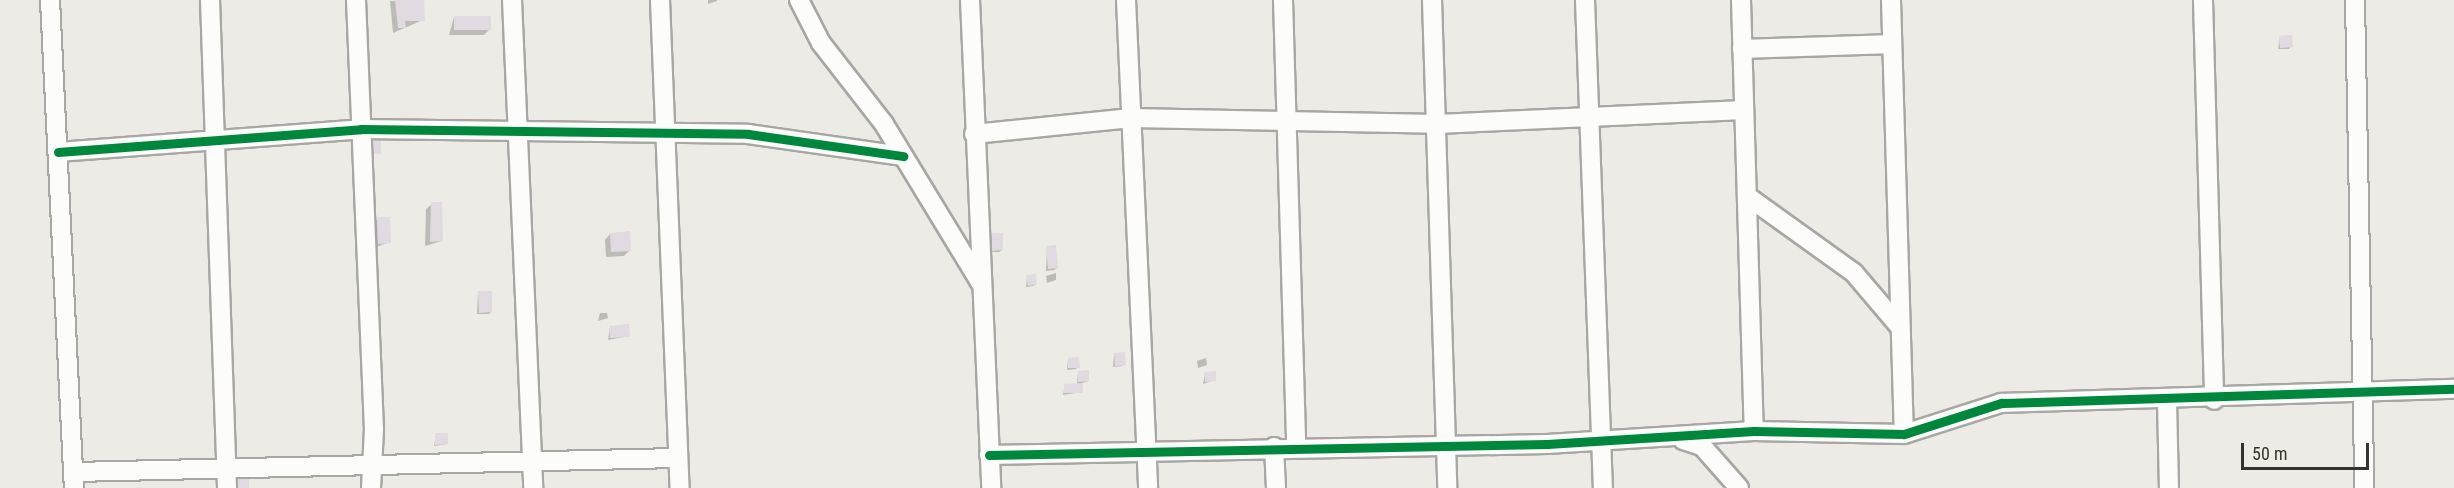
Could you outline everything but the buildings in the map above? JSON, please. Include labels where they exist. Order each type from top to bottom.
[{"type":"street","points":[[50,0],[74,480],[226,480],[372,468],[678,458]]},
{"type":"street","points":[[210,0],[226,480]]},
{"type":"street","points":[[356,0],[371,488]]},
{"type":"street","points":[[512,0],[533,488]]},
{"type":"street","points":[[660,0],[680,488]]},
{"type":"street","points":[[799,0],[821,43],[903,156],[981,284]]},
{"type":"street","points":[[970,0],[991,488]]},
{"type":"street","points":[[1126,0],[1148,488]]},
{"type":"street","points":[[1283,0],[1296,446]]},
{"type":"street","points":[[1432,0],[1447,488]]},
{"type":"street","points":[[1585,0],[1588,115],[1604,442],[1603,488]]},
{"type":"street","points":[[1741,0],[1754,431]]},
{"type":"street","points":[[1891,0],[1904,434]]},
{"type":"street","points":[[2203,0],[2214,400]]},
{"type":"street","points":[[2355,0],[2364,488]]},
{"type":"street","points":[[1742,49],[1892,44]]},
{"type":"street","points":[[974,134],[1131,118],[1288,124],[1437,124],[1588,115],[1744,110]]},
{"type":"street","points":[[58,152],[361,129],[665,136],[748,134],[903,156]]},
{"type":"street","points":[[1747,196],[1854,273],[1900,327]]},
{"type":"street","points":[[989,455],[1296,446],[1445,446],[1604,442],[1754,431],[1904,434],[2001,404],[2167,402],[2454,388]]},
{"type":"street","points":[[2167,402],[2169,488]]},
{"type":"street","points":[[1676,437],[1701,446],[1739,488]]},
{"type":"street","points":[[1274,447],[1276,488]]},
{"type":"cycle path","points":[[58,152],[361,129],[748,134],[903,156]]},
{"type":"cycle path","points":[[989,455],[1547,444],[1754,431],[1904,434],[2001,403],[2454,389]]}]
